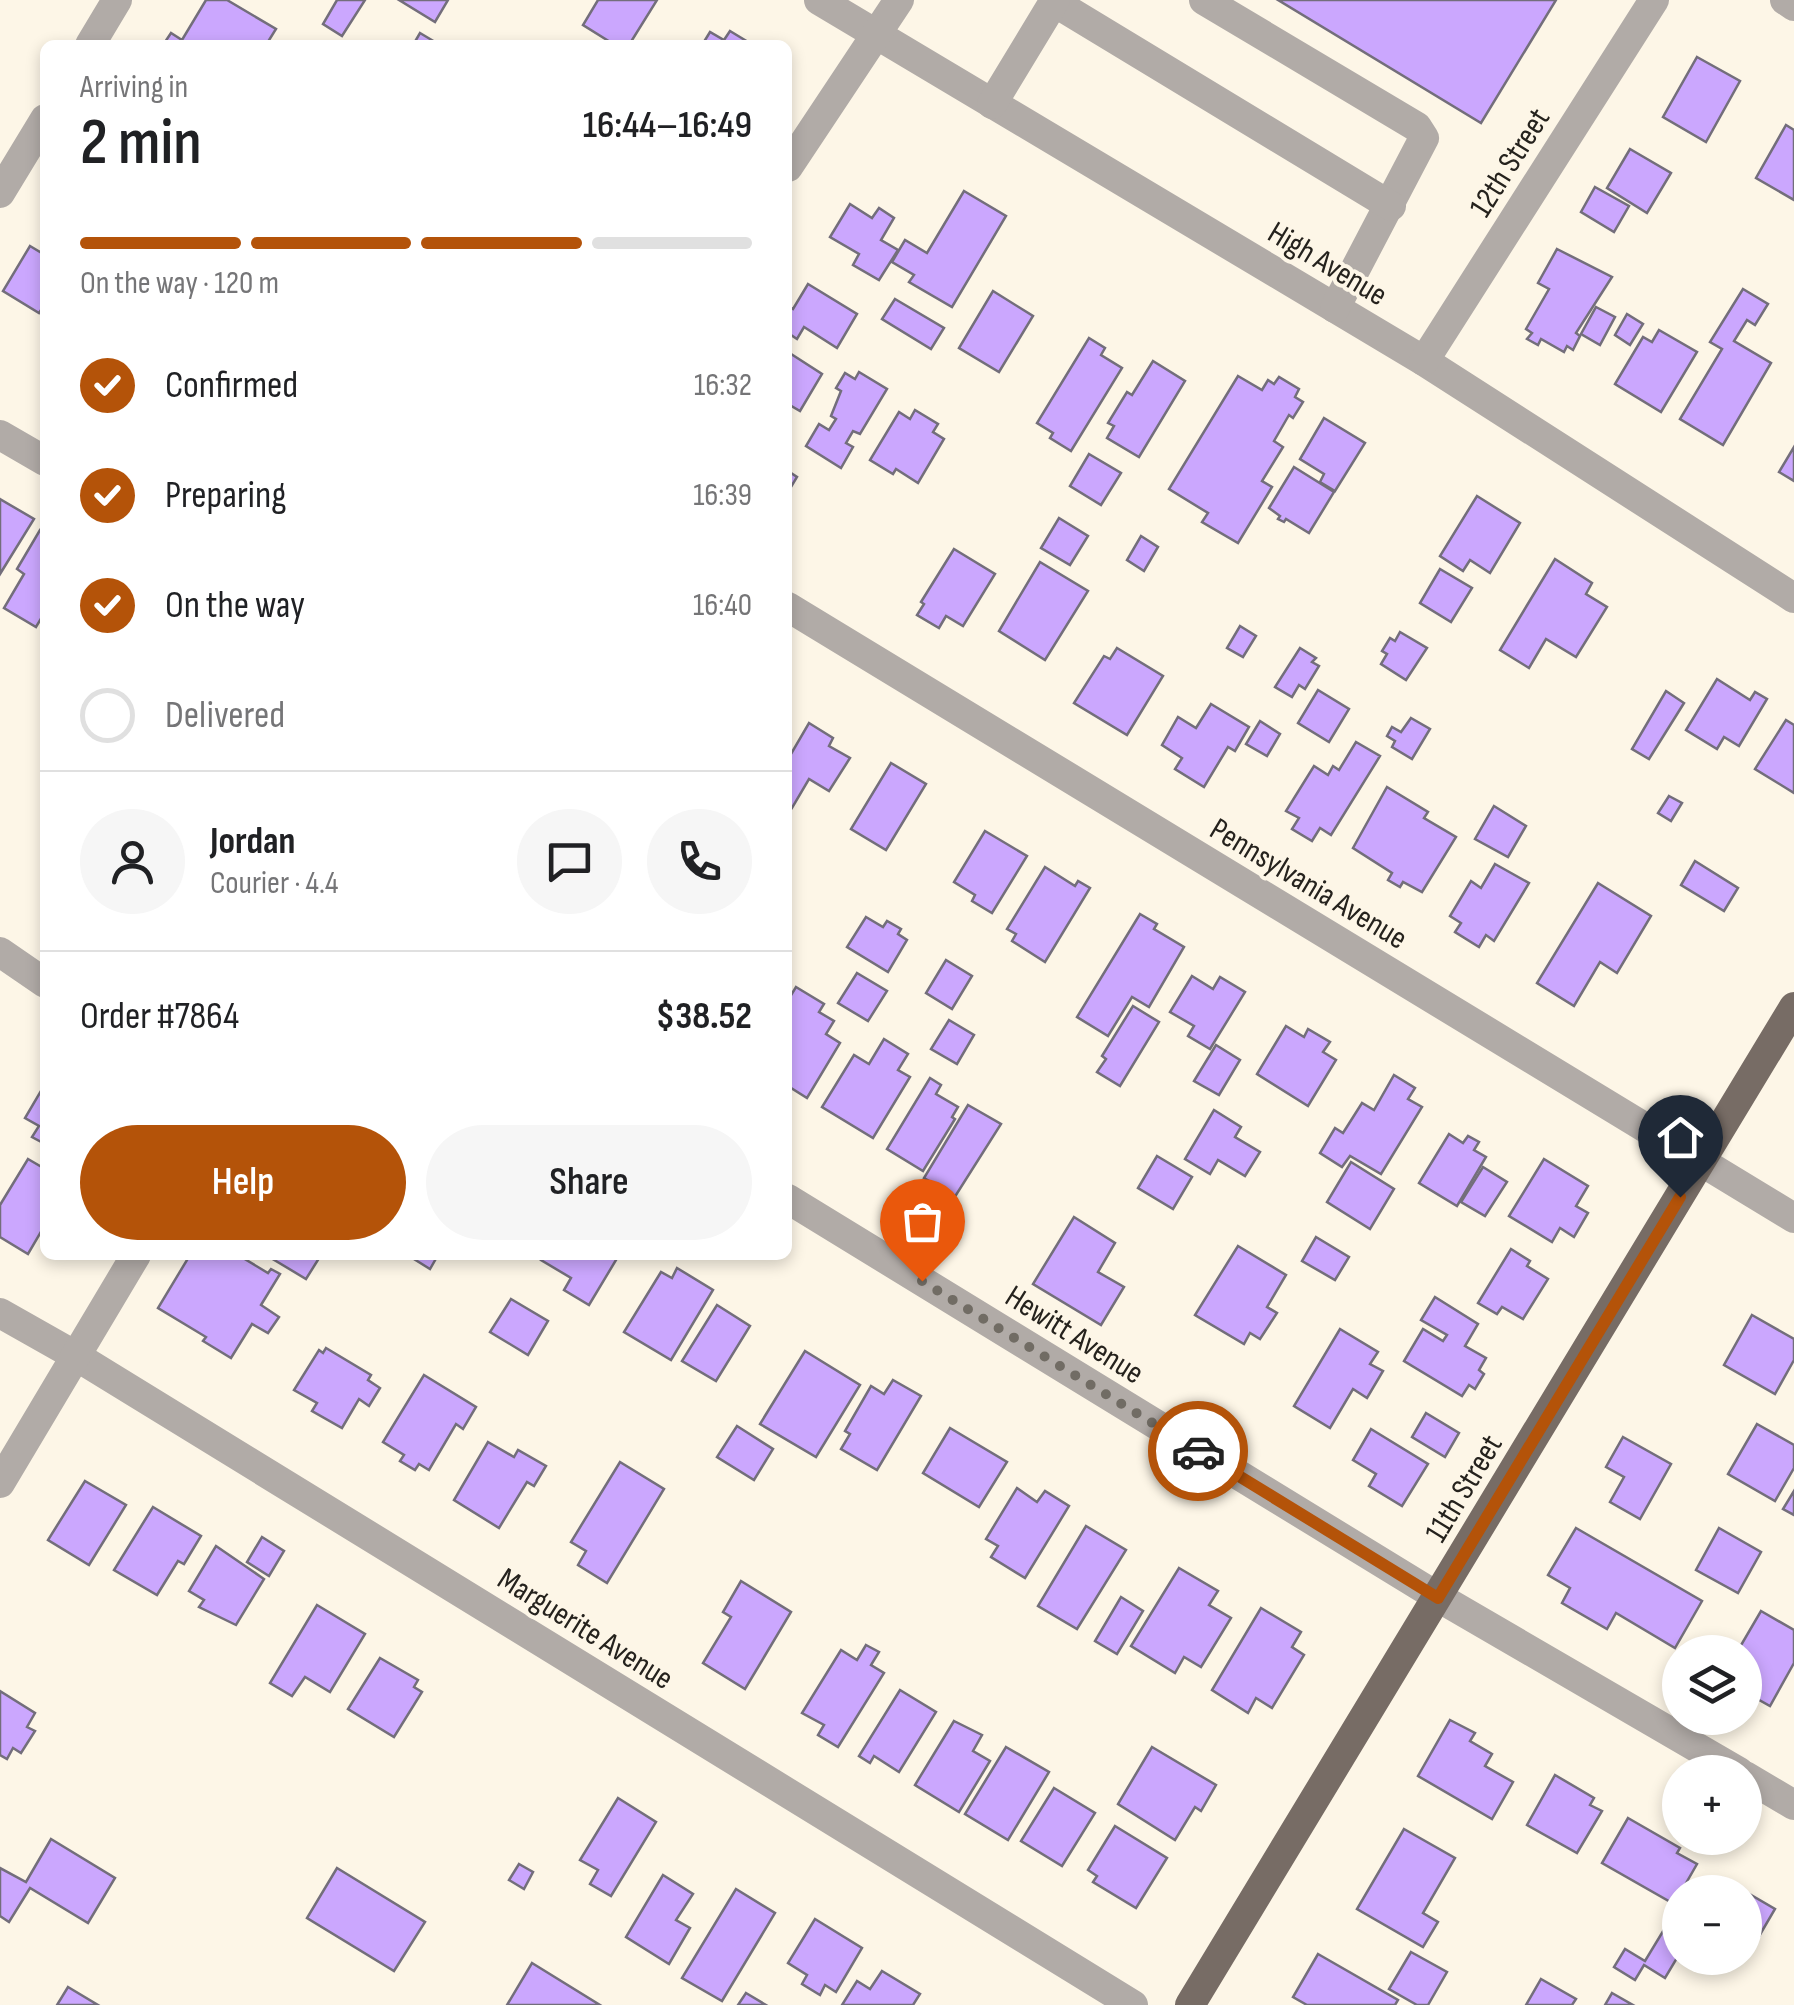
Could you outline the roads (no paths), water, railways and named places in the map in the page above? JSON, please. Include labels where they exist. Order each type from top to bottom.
[{"type":"main road","name":"11th Street","points":[[1190,2005],[1794,1007]]},
{"type":"street","points":[[93,40],[118,0]]},
{"type":"street","name":"High Avenue","points":[[818,0],[1424,361],[1794,598]]},
{"type":"street","points":[[792,161],[899,0]]},
{"type":"street","points":[[1204,0],[1418,127],[1424,138],[1335,308]]},
{"type":"street","name":"12th Street","points":[[1424,361],[1654,0]]},
{"type":"street","points":[[1784,0],[1794,6]]},
{"type":"street","points":[[992,104],[1054,1],[1391,206]]},
{"type":"street","points":[[0,193],[40,127]]},
{"type":"street","points":[[0,435],[40,457]]},
{"type":"street","name":"Pennsylvania Avenue","points":[[792,608],[1794,1218]]},
{"type":"street","points":[[0,952],[40,980]]},
{"type":"street","name":"Hewitt Avenue","points":[[792,1201],[1438,1598],[1709,1755]]},
{"type":"street","points":[[0,1483],[133,1260]]},
{"type":"street","name":"Marguerite Avenue","points":[[0,1314],[76,1356],[1133,2005]]},
{"type":"street","name":"Hewitt Avenue","points":[[1762,1786],[1794,1804]]}]
